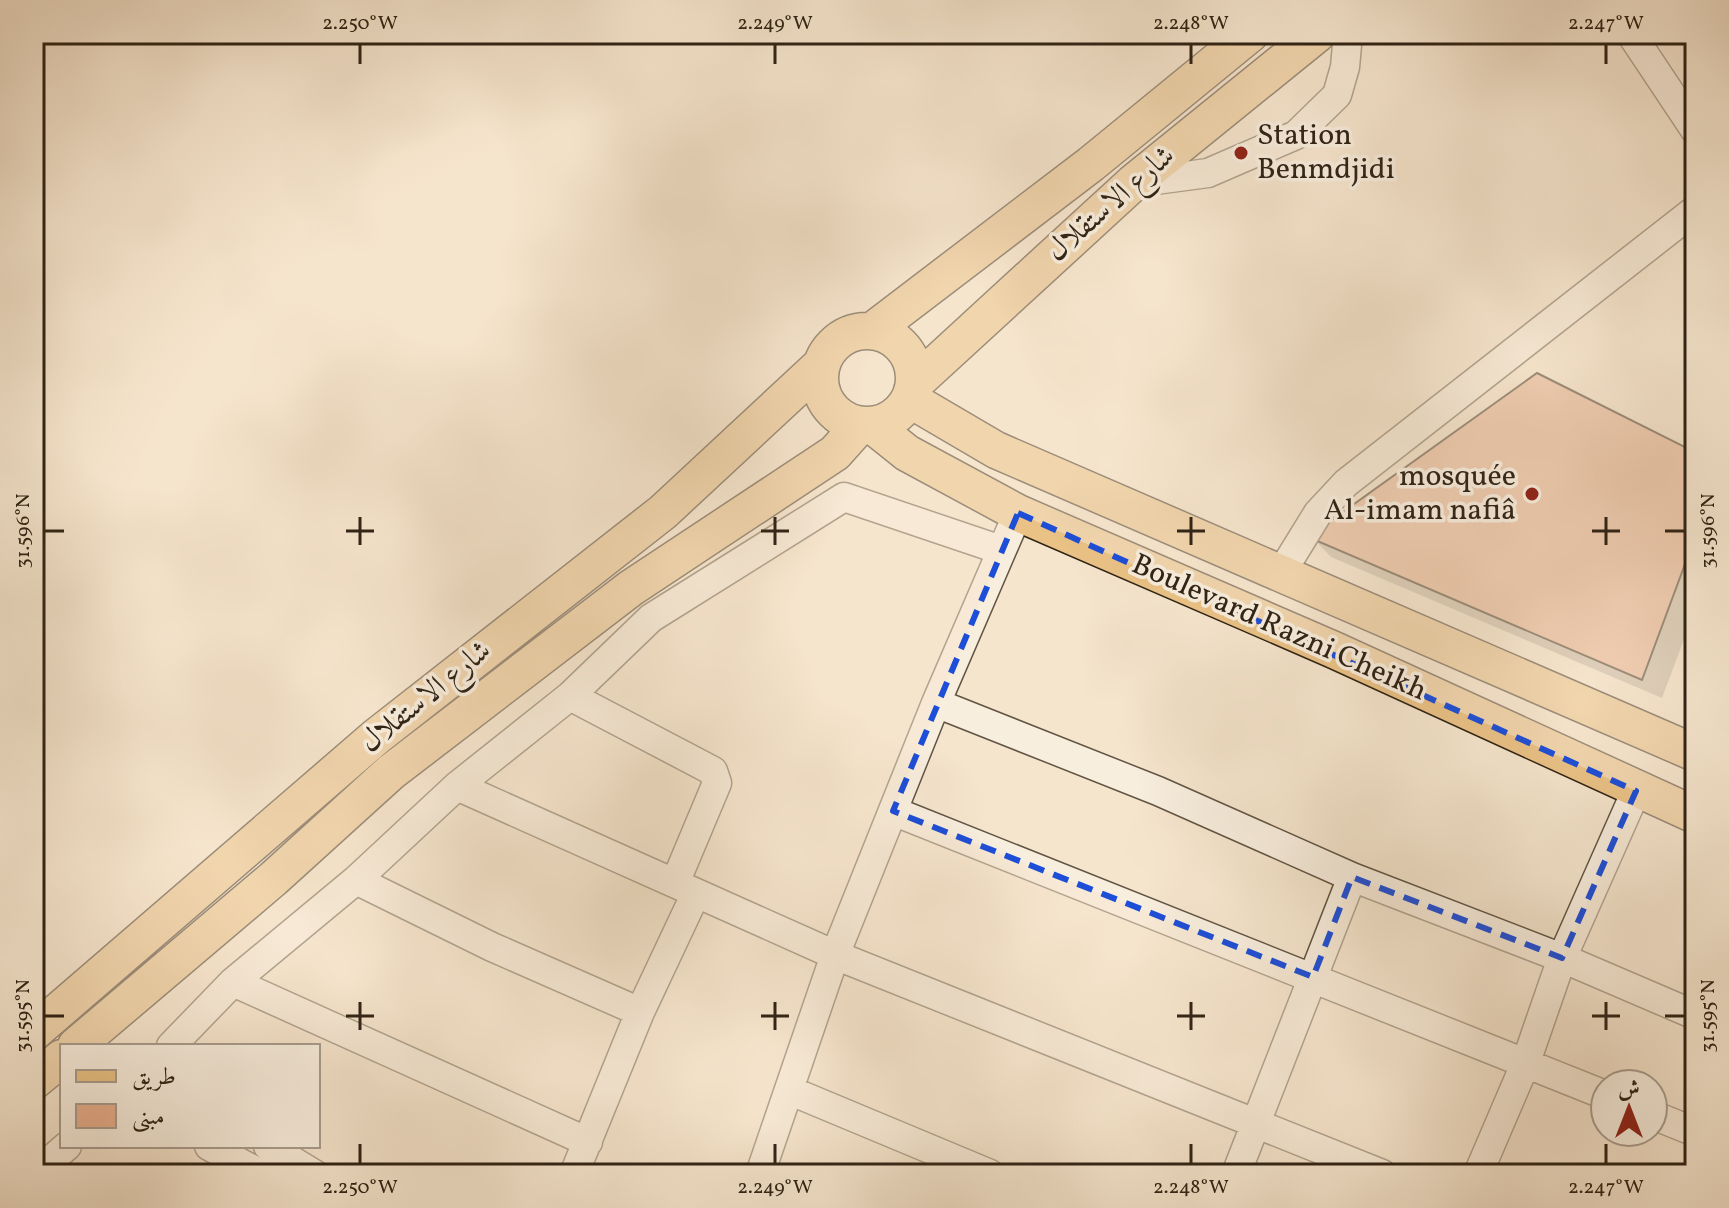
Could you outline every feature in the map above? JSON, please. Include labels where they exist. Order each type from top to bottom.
[{"type":"main road","name":"شارع الاستقلال","points":[[872,331],[1091,164],[1250,34]]},
{"type":"main road","name":"شارع الاستقلال","points":[[912,392],[1133,183],[1317,34]]},
{"type":"main road","points":[[855,331],[872,331],[887,334],[909,355],[912,392],[887,421],[866,425],[847,421],[827,404],[821,392],[820,366],[827,351],[839,339],[855,331]]},
{"type":"main road","name":"شارع الاستقلال","points":[[34,1032],[377,736],[663,512],[820,366]]},
{"type":"main road","name":"Boulevard Razni Cheikh","points":[[912,392],[996,450],[1695,753]]},
{"type":"main road","name":"شارع الاستقلال","points":[[78,1044],[273,879],[391,772],[631,588],[835,453],[866,425]]},
{"type":"main road","name":"Boulevard Razni Cheikh","points":[[866,425],[932,469],[1018,513],[1334,650],[1636,791],[1695,815]]},
{"type":"main road","points":[[34,1081],[60,1060]]},
{"type":"street","points":[[1133,183],[1208,173],[1296,135],[1337,95],[1345,67],[1348,34]]},
{"type":"street","points":[[1631,34],[1695,130]]},
{"type":"street","points":[[1281,573],[1318,513],[1346,483],[1695,210]]},
{"type":"street","points":[[835,453],[844,497]]},
{"type":"street","points":[[844,497],[1001,550]]},
{"type":"street","points":[[173,1044],[233,982],[356,880],[457,786],[570,696],[651,618],[844,497]]},
{"type":"street","points":[[760,1174],[791,1091],[835,955],[936,703],[1018,513]]},
{"type":"street","points":[[570,696],[713,771],[717,783],[685,888],[640,1012],[574,1174]]},
{"type":"street","points":[[936,703],[1158,791],[1352,877],[1562,958],[1695,1015]]},
{"type":"street","points":[[457,786],[835,955],[1382,1174]]},
{"type":"street","points":[[1478,1174],[1526,1062],[1562,958],[1636,791]]},
{"type":"street","points":[[893,811],[1589,1088]]},
{"type":"street","points":[[1236,1174],[1352,877]]},
{"type":"street","points":[[356,880],[492,947],[640,1012]]},
{"type":"street","points":[[233,982],[588,1142]]},
{"type":"street","points":[[791,1091],[990,1174]]},
{"type":"street","points":[[1669,1121],[1695,1132]]},
{"type":"street","points":[[213,1148],[261,1174]]},
{"type":"street","points":[[280,1159],[314,1174]]},
{"type":"highlighted area","points":[[1018,513],[1636,791],[1562,958],[1352,877],[1313,977],[893,811]]},
{"type":"building","name":"mosquée Al-imam nafiâ","points":[[1537,373],[1695,452],[1695,537],[1642,680],[1308,537]]},
{"type":"place","name":"Station Benmdjidi","points":[[1241,153]]},
{"type":"place","name":"mosquée Al-imam nafiâ","points":[[1532,494]]}]
